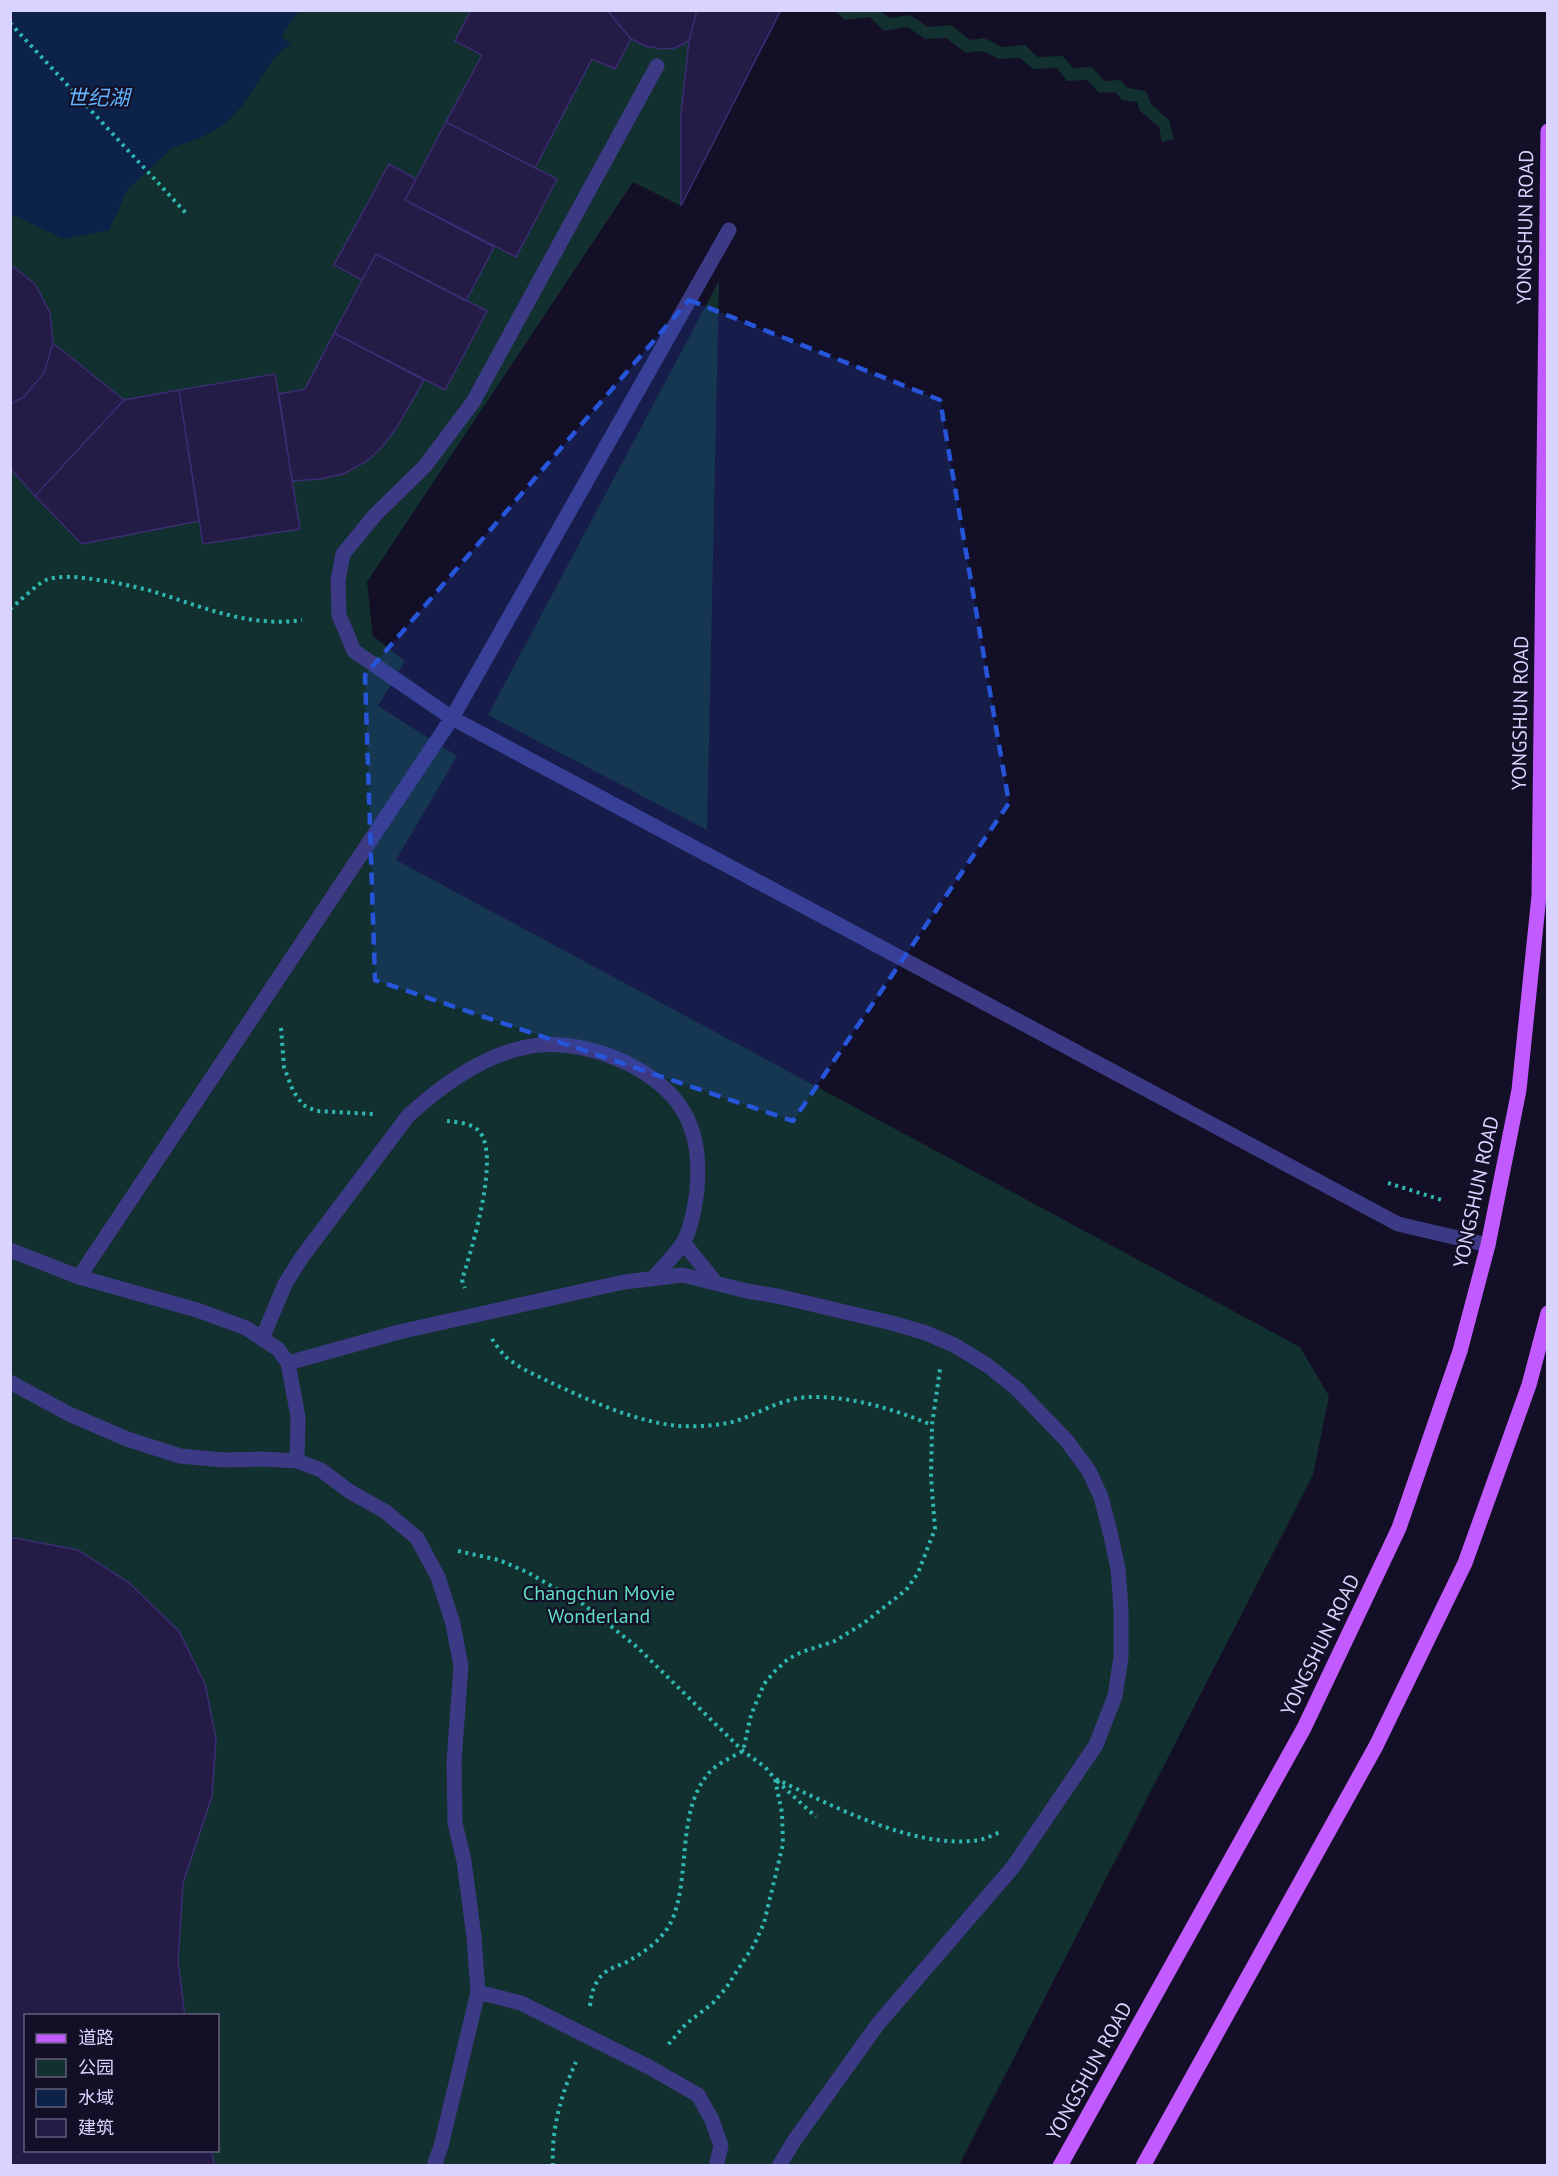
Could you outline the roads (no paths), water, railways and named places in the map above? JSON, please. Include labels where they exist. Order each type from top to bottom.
[{"type":"main road","name":"YONGSHUN ROAD","points":[[1060,2166],[1304,1728],[1399,1528],[1460,1351],[1488,1245],[1519,1090],[1539,896],[1548,131]]},
{"type":"main road","points":[[1143,2166],[1376,1746],[1465,1563],[1529,1385],[1548,1313]]},
{"type":"lane","points":[[657,66],[473,402],[425,466],[375,515],[343,554],[338,580],[339,615],[354,651],[452,718],[1398,1224],[1488,1245]]},
{"type":"lane","points":[[79,1277],[452,718],[729,230]]},
{"type":"lane","points":[[262,1339],[285,1284],[302,1257],[408,1116],[428,1098],[471,1069],[515,1050],[539,1045],[570,1045],[597,1052],[632,1066],[647,1074],[666,1090],[685,1113],[696,1141],[699,1169],[696,1197],[683,1242],[653,1278]]},
{"type":"lane","points":[[683,1242],[715,1282]]},
{"type":"lane","points":[[10,1250],[79,1277],[197,1310],[246,1328],[278,1349],[288,1363],[298,1417],[297,1461]]},
{"type":"lane","points":[[288,1363],[399,1332],[624,1282],[683,1275],[892,1323],[926,1333],[954,1345],[987,1365],[1017,1389],[1060,1433],[1089,1471],[1101,1497],[1118,1569],[1121,1609],[1120,1657],[1115,1696],[1096,1745],[1013,1867],[878,2024],[794,2141],[779,2166]]},
{"type":"lane","points":[[10,1382],[69,1414],[127,1439],[180,1456],[225,1460],[297,1461],[321,1470],[349,1491],[386,1512],[417,1538],[438,1577],[453,1624],[461,1666],[454,1762],[455,1823],[464,1861],[474,1936],[478,1992],[441,2146],[434,2166]]},
{"type":"lane","points":[[478,1992],[521,2003],[698,2095],[712,2120],[721,2146],[716,2166]]},
{"type":"water","name":"世纪湖","points":[[11,10],[299,11],[281,37],[291,43],[274,58],[242,106],[225,124],[202,137],[172,148],[128,189],[109,230],[64,239],[11,214]]},
{"type":"park label","name":"Changchun Movie Wonderland","points":[[599,1604]]}]
